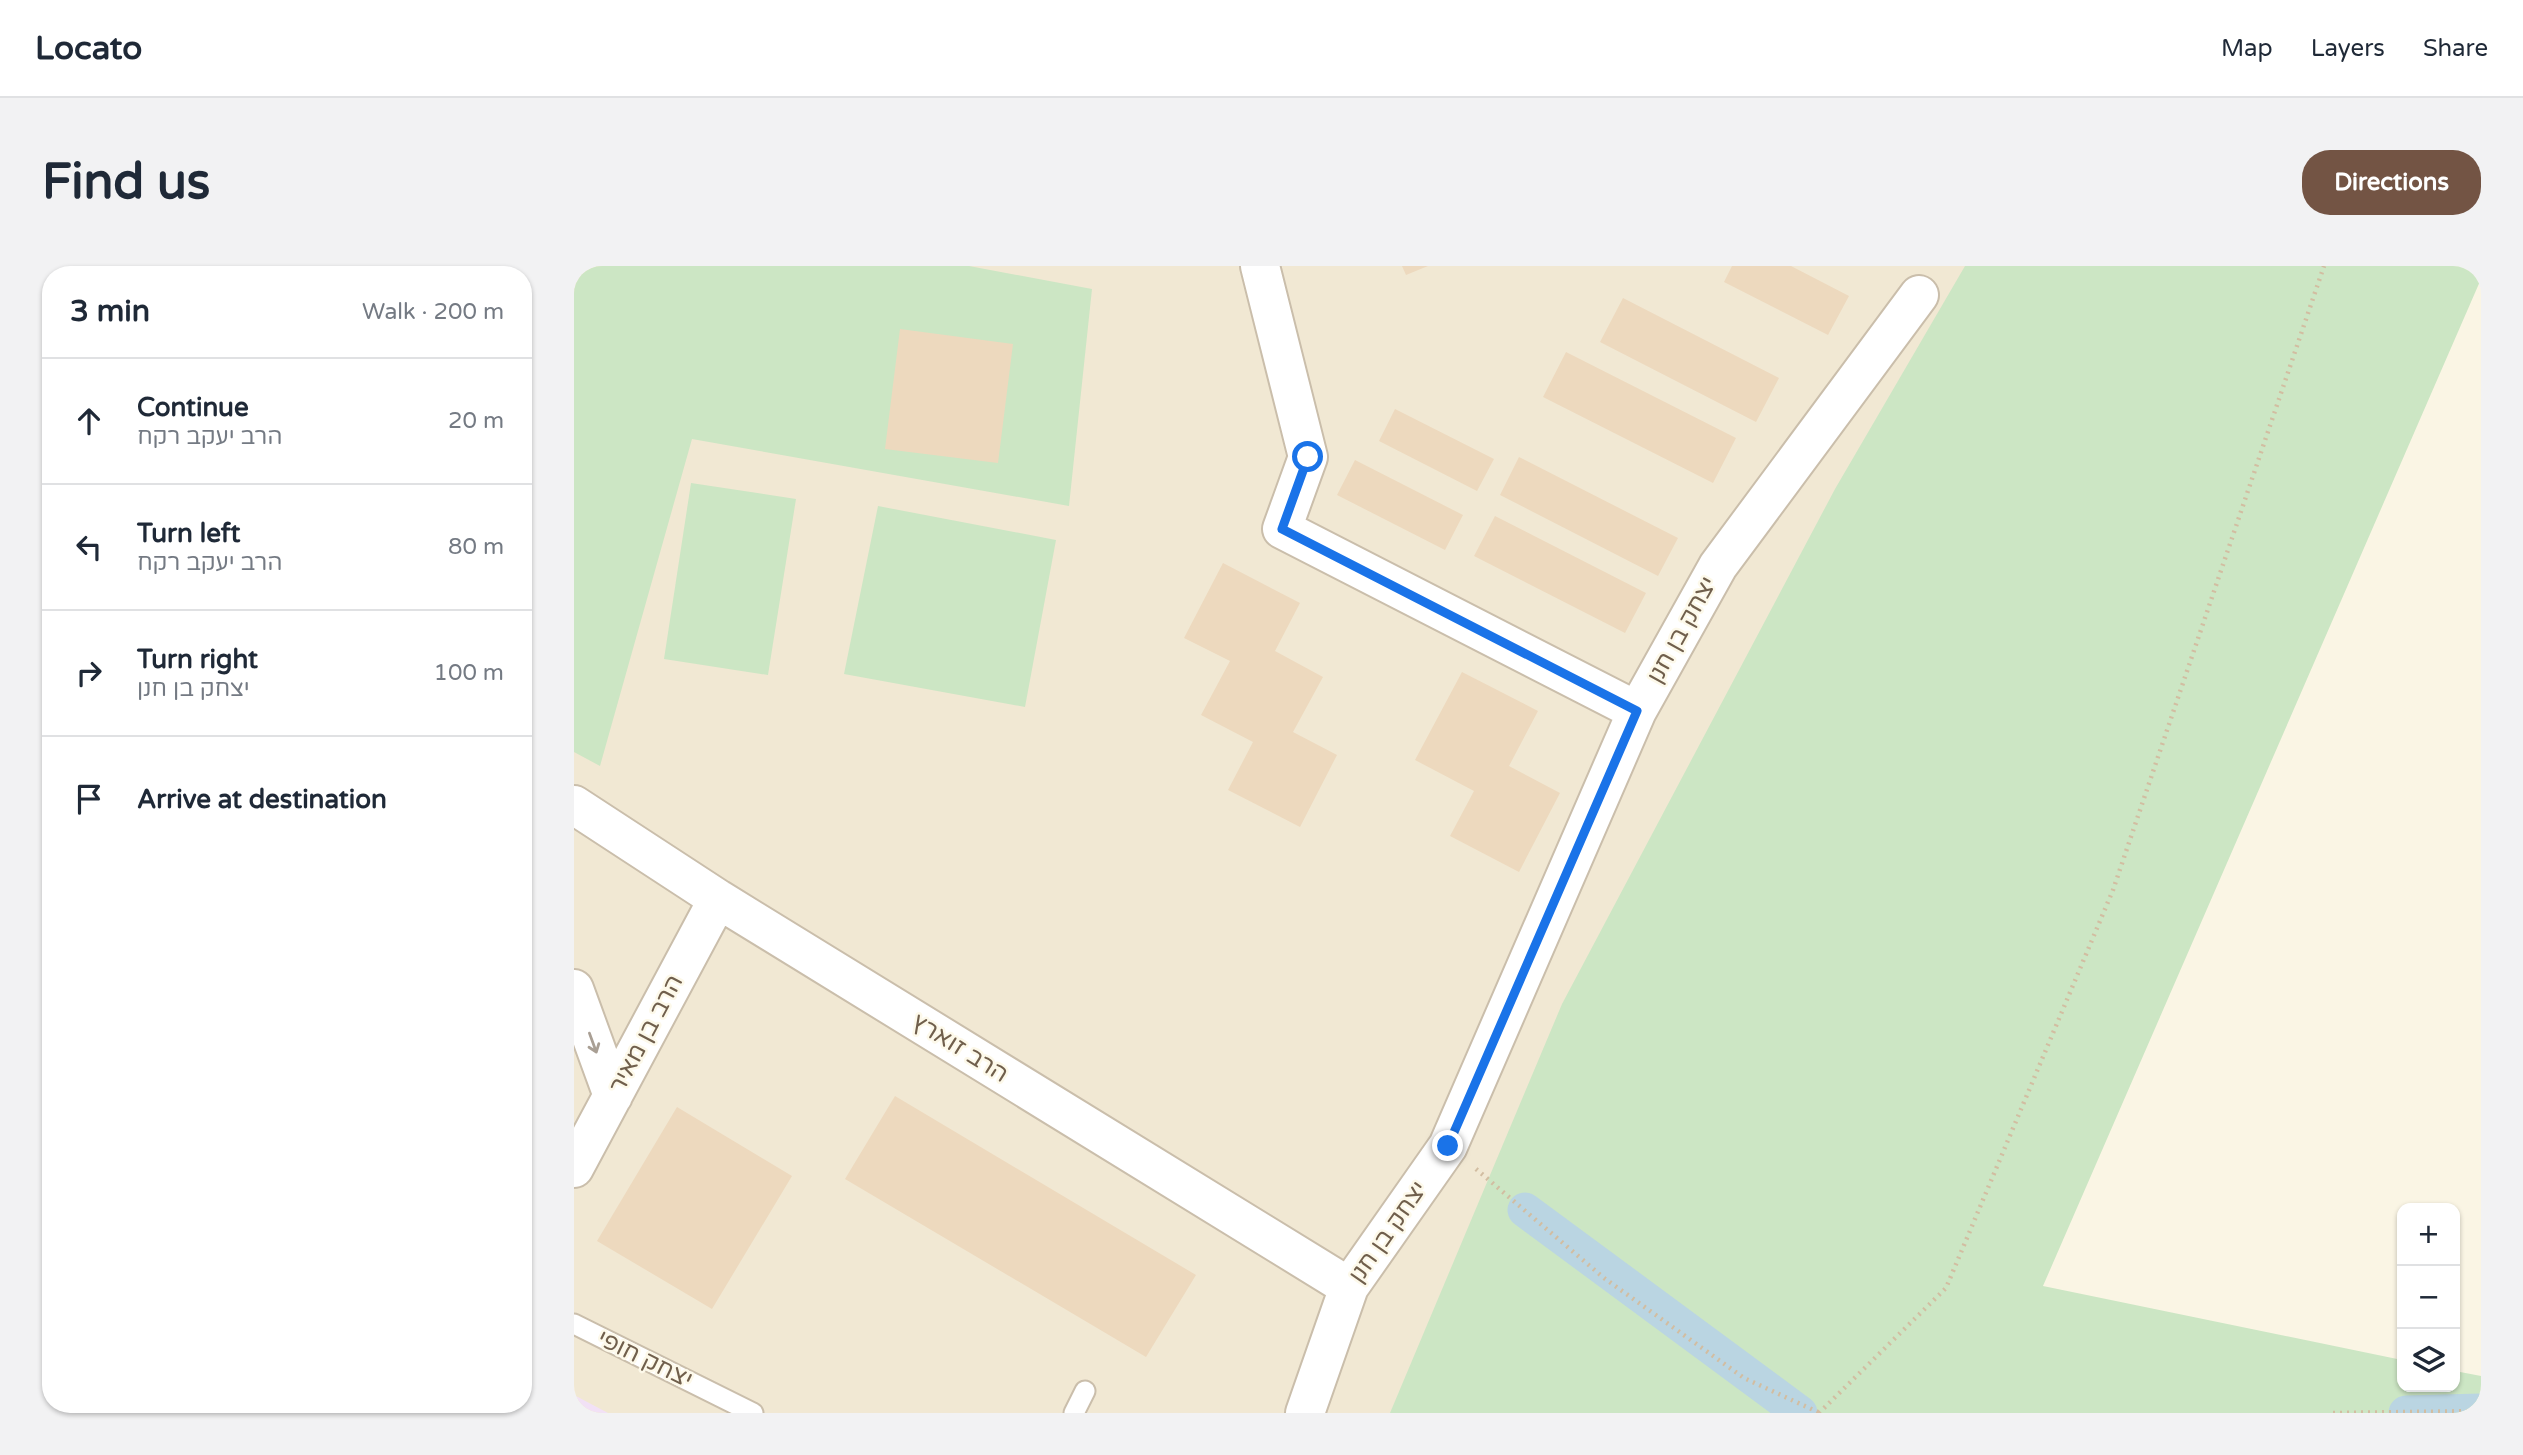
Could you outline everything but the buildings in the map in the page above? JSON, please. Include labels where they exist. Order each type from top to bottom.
[{"type":"street","points":[[1260,266],[1308,457],[1282,529],[1637,711]]},
{"type":"street","name":"יצחק בן חנן","points":[[1306,1413],[1349,1287],[1448,1146],[1637,711],[1718,566],[1919,295]]},
{"type":"street","name":"הרב זוארץ","points":[[574,805],[718,899],[1349,1287]]},
{"type":"street","name":"הרב בן מאיר","points":[[574,1168],[718,899]]},
{"type":"street","points":[[574,989],[613,1096]]},
{"type":"lane","name":"יצחק חופי","points":[[574,1324],[753,1413]]},
{"type":"lane","points":[[1074,1413],[1085,1391]]},
{"type":"path","points":[[1448,1146],[1604,1278],[1744,1378],[1819,1413],[1946,1288],[2113,890],[2324,266]]},
{"type":"path","points":[[2333,1413],[2481,1411]]},
{"type":"shaded area","points":[[574,266],[2035,266],[1483,1413],[574,1413]]},
{"type":"shaded area","points":[[574,1395],[608,1413],[574,1413]]},
{"type":"green space","points":[[574,266],[969,266],[1092,289],[1069,506],[692,439],[600,766],[574,752]]},
{"type":"green space","points":[[1965,266],[2481,266],[2481,279],[2043,1286],[2397,1359],[2397,1392],[2460,1392],[2460,1372],[2481,1376],[2481,1413],[1390,1413],[1562,1004],[1835,489]]},
{"type":"green space","points":[[691,483],[796,499],[768,675],[664,659]]},
{"type":"green space","points":[[878,506],[1056,540],[1025,707],[844,674]]},
{"type":"waterway","points":[[1525,1210],[1800,1413]]},
{"type":"waterway","points":[[2406,1413],[2481,1411]]},
{"type":"route","points":[[1308,457],[1282,529],[1637,711],[1448,1146]]}]
